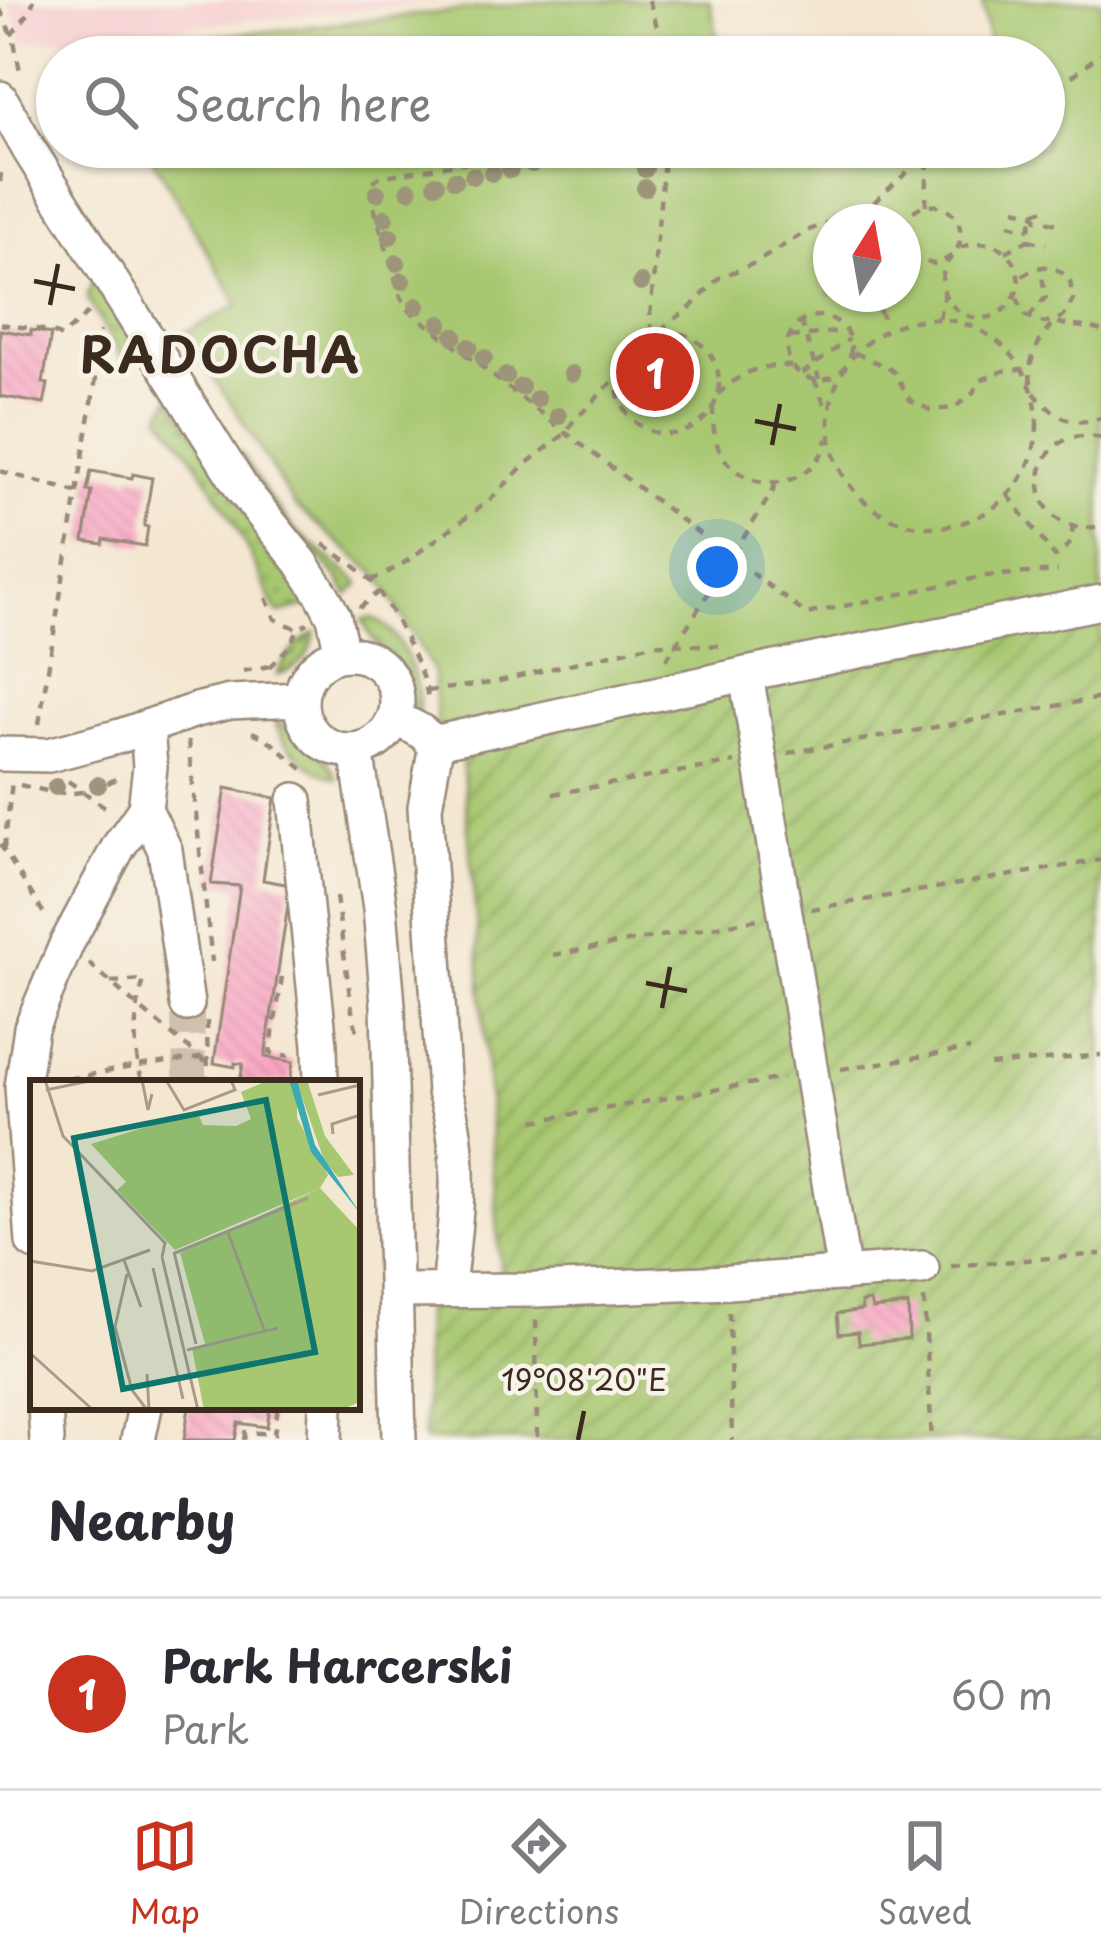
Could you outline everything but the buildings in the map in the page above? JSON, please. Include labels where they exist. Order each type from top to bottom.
[{"type":"street","points":[[12,93],[36,161]]},
{"type":"street","points":[[41,168],[223,460],[262,517],[301,562],[334,616],[342,654]]},
{"type":"street","points":[[433,742],[1101,602]]},
{"type":"street","points":[[342,654],[370,658],[382,666],[396,691],[394,719],[379,740],[356,749],[323,742],[303,716],[301,699],[313,669],[342,654]]},
{"type":"street","points":[[746,674],[844,1274]]},
{"type":"street","points":[[6,768],[148,737],[196,710],[230,702],[301,699]]},
{"type":"street","points":[[394,719],[422,731],[435,751],[424,807],[444,1092],[455,1123],[457,1205],[451,1270]]},
{"type":"street","points":[[148,737],[145,809],[165,850],[187,1004]]},
{"type":"street","points":[[356,749],[385,956],[399,1440]]},
{"type":"street","points":[[295,800],[321,1080]]},
{"type":"street","points":[[30,1200],[22,1088],[31,1028],[67,943],[119,846],[145,809]]},
{"type":"street","points":[[397,1292],[729,1282],[922,1268]]},
{"type":"street","points":[[45,1410],[47,1440]]},
{"type":"street","points":[[138,1440],[144,1410]]},
{"type":"street","points":[[325,1440],[326,1410]]},
{"type":"path","points":[[11,35],[34,0]]},
{"type":"path","points":[[649,0],[659,36]]},
{"type":"path","points":[[0,9],[11,35],[12,93]]},
{"type":"path","points":[[1065,82],[1101,53]]},
{"type":"path","points":[[433,168],[379,177],[371,183],[371,197],[409,310],[806,614],[986,577],[1058,572]]},
{"type":"path","points":[[652,334],[662,168]]},
{"type":"path","points":[[663,332],[664,326],[719,278],[871,205],[912,168]]},
{"type":"path","points":[[926,205],[927,168]]},
{"type":"path","points":[[0,182],[1,172]]},
{"type":"path","points":[[921,207],[941,205],[957,218],[960,248]]},
{"type":"path","points":[[1015,209],[1033,213],[1048,208]]},
{"type":"path","points":[[1033,213],[1037,219],[1062,225]]},
{"type":"path","points":[[1028,240],[1033,213]]},
{"type":"path","points":[[1009,224],[1030,229]]},
{"type":"path","points":[[1006,252],[1028,240],[1046,244]]},
{"type":"path","points":[[939,319],[944,266],[960,248],[989,243],[1006,252],[1015,264],[1020,308],[1029,317],[1101,331]]},
{"type":"path","points":[[921,260],[933,264],[952,256]]},
{"type":"path","points":[[801,321],[827,405],[834,458],[850,487],[888,517],[919,526],[952,525],[982,514],[1008,495],[1026,469],[1036,439],[1029,367],[1054,321],[1070,309],[1073,290],[1056,268],[1040,266],[1019,279]]},
{"type":"path","points":[[1029,317],[1046,297],[1040,266]]},
{"type":"path","points":[[944,294],[961,314],[988,318],[1000,313],[1017,292]]},
{"type":"path","points":[[879,312],[887,328]]},
{"type":"path","points":[[0,324],[51,331],[61,337],[88,313]]},
{"type":"path","points":[[713,407],[715,439],[730,465],[757,481],[775,483],[803,475],[824,454],[832,395],[844,367],[849,358],[849,339],[830,318],[801,321],[789,337],[788,356],[802,375],[817,379],[831,377],[844,367],[855,353],[887,328],[939,319],[990,336],[1011,354],[1032,392],[1053,413],[1083,422],[1101,418]]},
{"type":"path","points":[[38,729],[100,331]]},
{"type":"path","points":[[790,337],[846,331]]},
{"type":"path","points":[[663,332],[687,335],[706,349],[718,370],[713,407],[693,428],[666,434],[652,432],[629,417],[616,378],[631,346],[663,332]]},
{"type":"path","points":[[802,374],[849,339]]},
{"type":"path","points":[[855,353],[887,367],[910,400],[930,410],[954,408],[981,380],[1022,369]]},
{"type":"path","points":[[718,394],[758,367],[792,366]]},
{"type":"path","points":[[370,580],[407,561],[474,511],[566,434],[616,378]]},
{"type":"path","points":[[1083,422],[1083,435]]},
{"type":"path","points":[[1101,438],[1083,435],[1058,444],[1042,465],[1039,478],[1044,504],[1052,515],[1073,527],[1101,526]]},
{"type":"path","points":[[0,470],[76,492]]},
{"type":"path","points":[[428,691],[484,685],[653,644],[677,643],[775,483]]},
{"type":"path","points":[[1008,495],[1055,557],[1069,544],[1073,527]]},
{"type":"path","points":[[260,734],[268,669],[290,646],[298,628],[358,609],[378,592]]},
{"type":"path","points":[[266,598],[275,619],[298,628]]},
{"type":"path","points":[[553,794],[1101,698]]},
{"type":"path","points":[[148,737],[139,763],[90,792],[50,792],[6,768],[2,846],[67,943],[209,1064]]},
{"type":"path","points":[[553,955],[1101,860]]},
{"type":"path","points":[[110,982],[144,980],[136,1005],[141,1080]]},
{"type":"path","points":[[534,1121],[970,1049]]},
{"type":"path","points":[[990,1065],[1101,1054]]},
{"type":"path","points":[[61,1080],[200,1058]]},
{"type":"path","points":[[932,1440],[922,1268],[1101,1254]]},
{"type":"path","points":[[729,1282],[732,1440]]},
{"type":"path","points":[[536,1290],[537,1440]]},
{"type":"path","points":[[244,1440],[245,1432],[274,1434],[278,1410]]},
{"type":"shaded area","points":[[9,0],[452,0],[93,36],[36,36],[36,42],[23,43]]},
{"type":"green space","points":[[557,0],[710,0],[717,36],[220,36]]},
{"type":"green space","points":[[982,0],[1101,0],[1101,616],[437,728],[433,670],[379,576],[295,506],[183,334],[239,305],[158,168],[1065,168],[1065,36],[988,36]]},
{"type":"green space","points":[[94,274],[132,337],[126,366],[87,298]]},
{"type":"green space","points":[[170,397],[308,606],[276,611],[226,509],[161,416]]},
{"type":"green space","points":[[241,454],[296,531],[360,583],[348,595],[339,579],[266,501]]},
{"type":"green space","points":[[1101,616],[1101,1440],[424,1440],[425,1283],[501,1280],[461,748],[760,681]]},
{"type":"green space","points":[[372,618],[392,633],[408,660],[418,716],[409,704],[404,677],[362,620]]},
{"type":"green space","points":[[315,633],[303,660],[277,675],[293,651]]},
{"type":"green space","points":[[276,722],[312,744],[337,779],[299,757]]},
{"type":"tunnel","points":[[187,1004],[190,1080]]},
{"type":"place","name":"Park Harcerski","points":[[655,372]]},
{"type":"district","name":"RADOCHA","points":[[221,353]]}]
